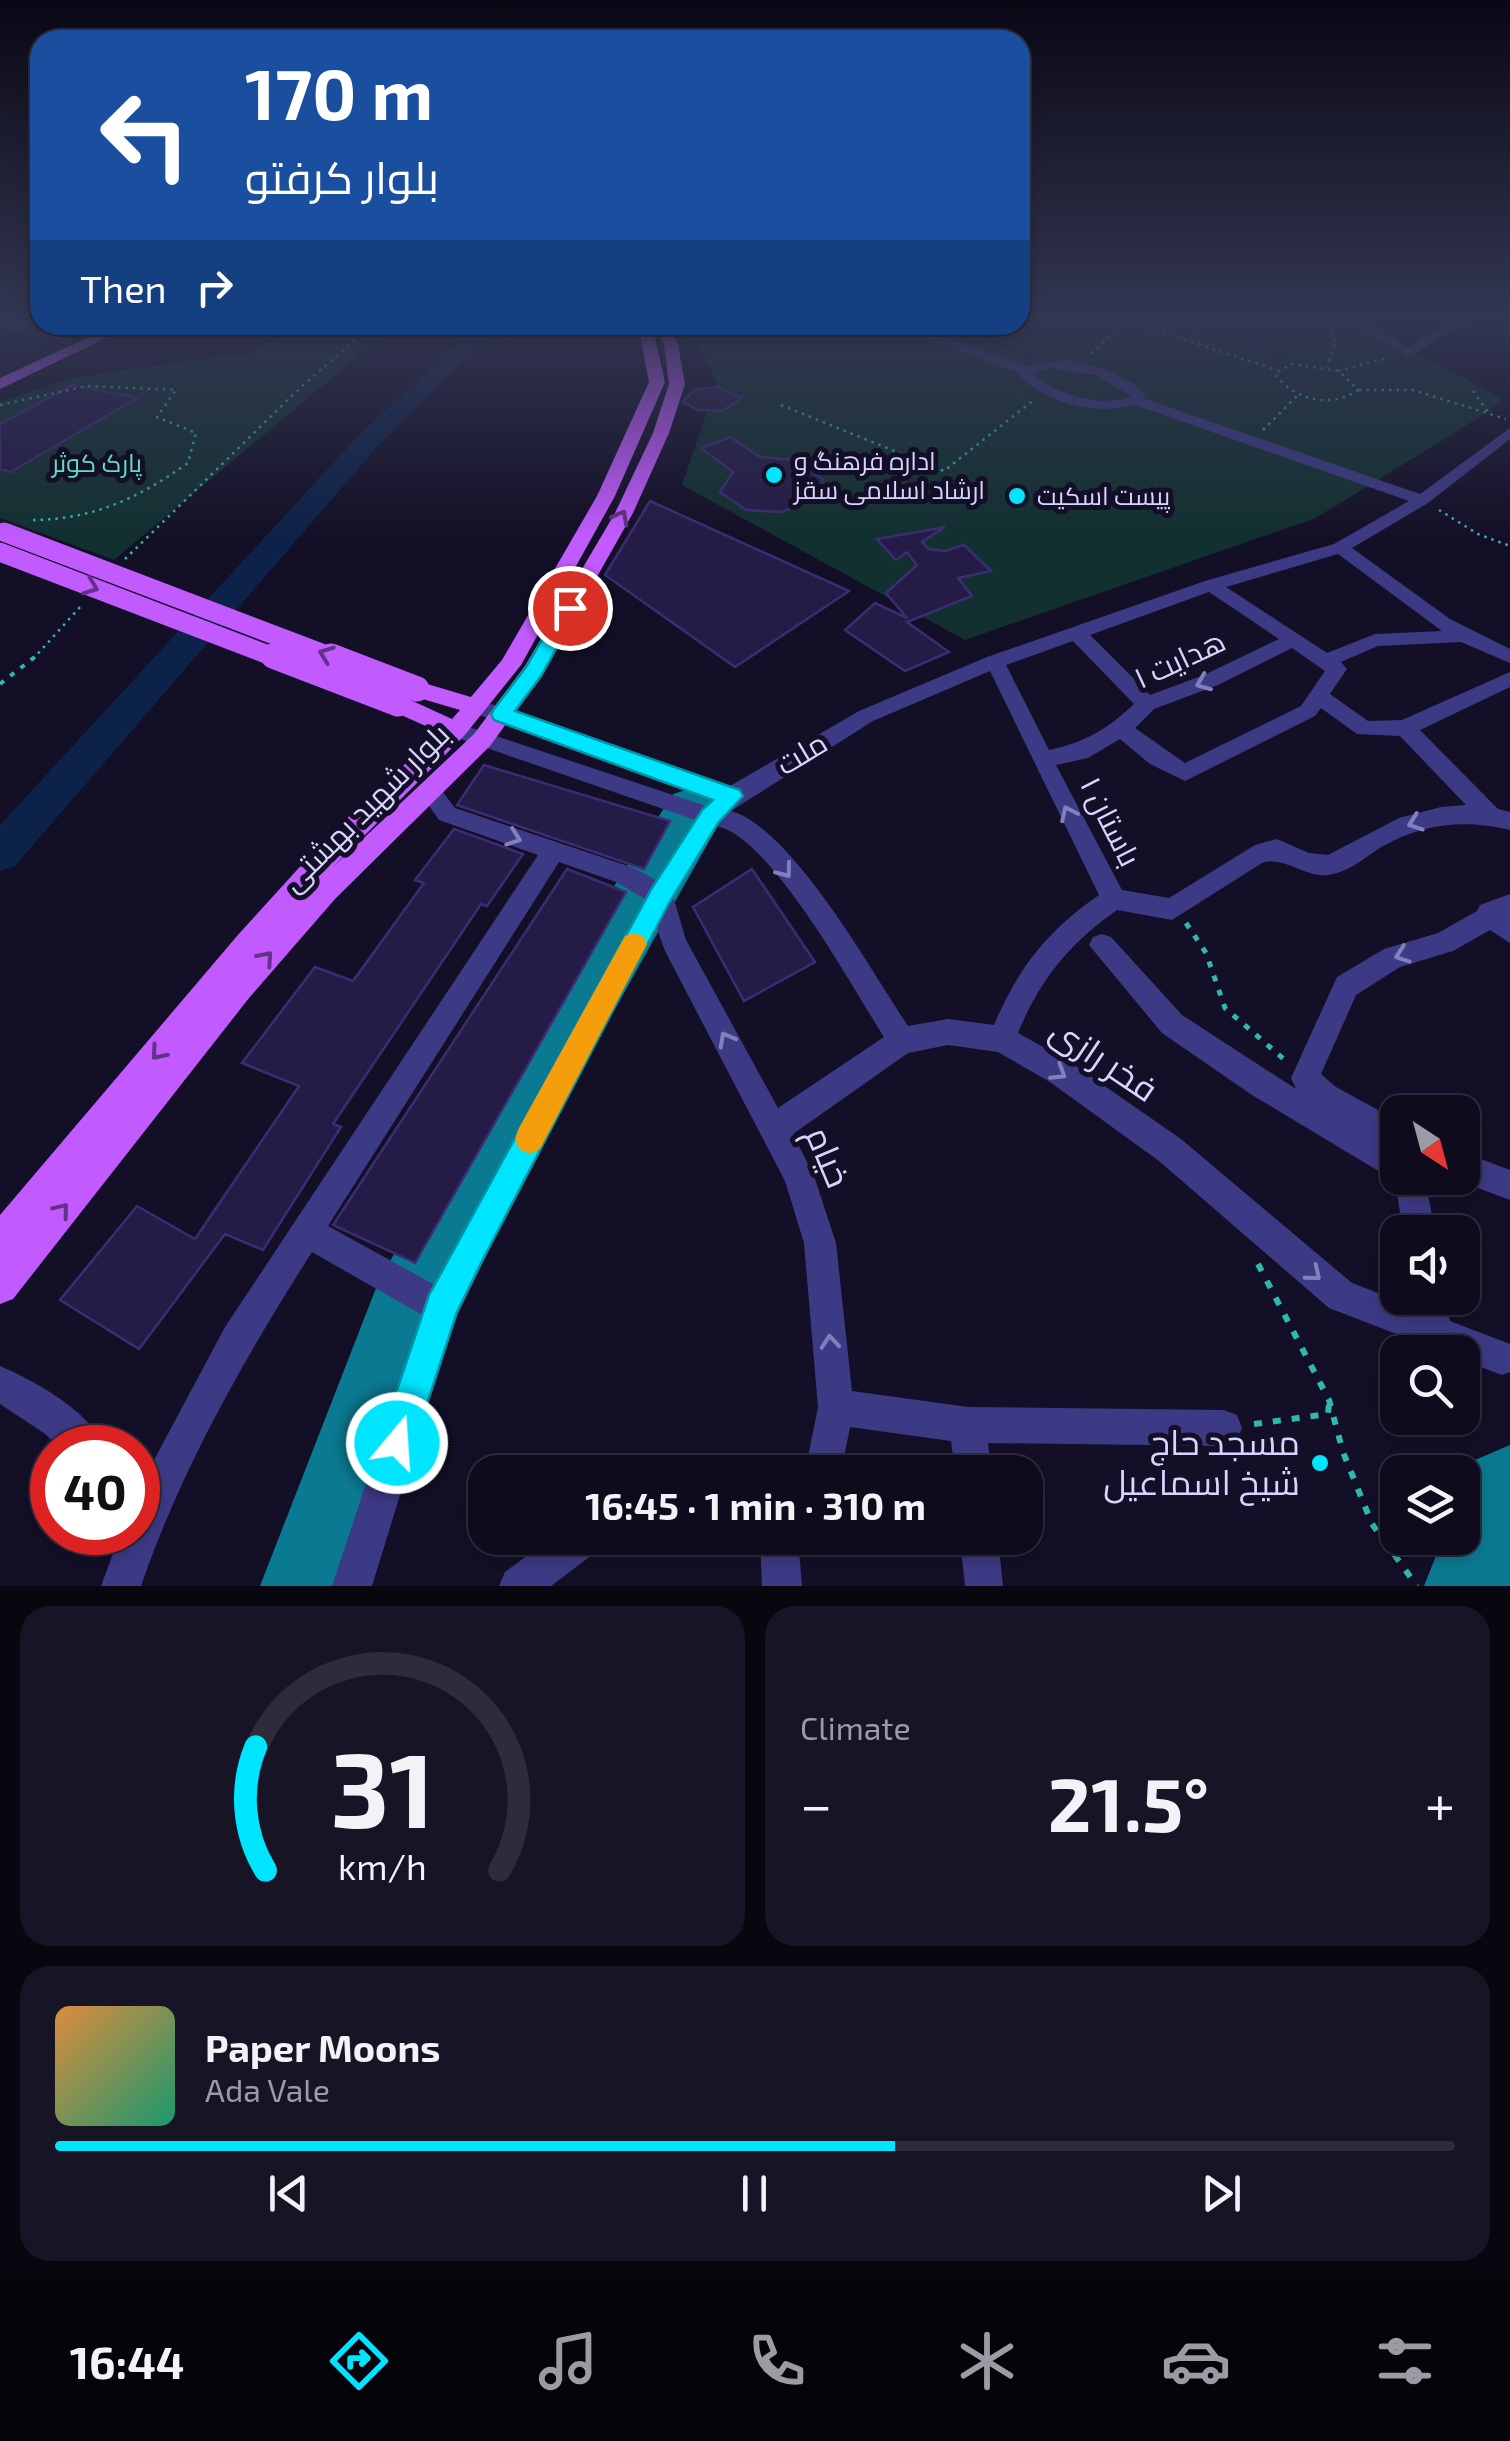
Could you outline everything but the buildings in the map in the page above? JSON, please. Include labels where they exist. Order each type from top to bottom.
[{"type":"main road","name":"بلوار شهید بهشتی","points":[[0,1243],[297,888],[335,846],[456,730],[510,665],[606,496],[654,391]]},
{"type":"main road","name":"بلوار شهید بهشتی","points":[[0,1286],[252,974],[325,891],[482,740],[534,671],[606,544],[661,433],[674,391]]},
{"type":"main road","points":[[1,538],[476,706]]},
{"type":"main road","points":[[1,538],[456,730]]},
{"type":"street","points":[[1051,391],[1099,405],[1120,406],[1136,400],[1422,500]]},
{"type":"street","points":[[1136,391],[1136,400]]},
{"type":"street","name":"ملت","points":[[352,1586],[441,1307],[660,895],[721,806],[866,716],[994,662],[1211,585],[1340,548],[1422,500],[1506,439]]},
{"type":"street","points":[[1340,548],[1404,591],[1460,636],[1510,656]]},
{"type":"street","points":[[1211,585],[1331,665]]},
{"type":"street","points":[[1077,633],[1147,704]]},
{"type":"street","points":[[1121,729],[1158,758],[1185,772],[1308,711],[1319,696],[1331,665],[1375,640],[1460,636]]},
{"type":"street","name":"هدایت ۱","points":[[1044,758],[1080,752],[1121,729],[1147,704],[1211,680],[1291,641]]},
{"type":"street","name":"باستان ۱","points":[[994,662],[1114,899],[1067,930],[1025,981],[1002,1039]]},
{"type":"street","points":[[1319,696],[1364,729],[1405,728],[1510,679]]},
{"type":"street","points":[[476,706],[682,782],[721,806],[759,836],[822,920],[902,1041],[775,1128]]},
{"type":"street","points":[[1405,728],[1500,818]]},
{"type":"street","points":[[456,730],[721,806]]},
{"type":"street","points":[[431,793],[447,814],[625,875],[660,895]]},
{"type":"street","points":[[1114,899],[1172,908],[1254,855],[1277,848],[1326,866],[1348,858],[1378,837],[1442,814],[1500,818]]},
{"type":"street","points":[[160,1473],[237,1340],[552,853]]},
{"type":"street","name":"خیام","points":[[660,895],[674,943],[799,1176],[820,1242],[836,1408],[826,1455]]},
{"type":"street","points":[[1380,1128],[1326,1098],[1305,1078],[1346,986],[1393,956],[1444,942],[1500,909],[1510,932]]},
{"type":"street","points":[[1102,945],[1172,1024],[1262,1086],[1380,1156]]},
{"type":"street","name":"فخر رازی","points":[[902,1041],[948,1032],[1002,1039],[1060,1072],[1170,1150],[1341,1296],[1502,1358]]},
{"type":"street","points":[[1480,1174],[1510,1185]]},
{"type":"street","points":[[307,1232],[441,1307]]},
{"type":"street","points":[[1432,1315],[1435,1332]]},
{"type":"street","points":[[0,1384],[63,1425]]},
{"type":"street","points":[[836,1408],[968,1425],[1224,1428]]},
{"type":"street","points":[[968,1425],[971,1455]]},
{"type":"street","points":[[121,1586],[129,1555]]},
{"type":"street","points":[[519,1586],[560,1555]]},
{"type":"street","points":[[780,1555],[782,1586]]},
{"type":"street","points":[[981,1555],[984,1584]]},
{"type":"path","points":[[0,405],[43,391]]},
{"type":"path","points":[[29,520],[76,521],[136,500],[188,463],[196,433],[156,418],[175,391]]},
{"type":"path","points":[[120,564],[297,391]]},
{"type":"path","points":[[781,405],[944,471],[1046,391]]},
{"type":"path","points":[[1294,391],[1337,400],[1357,391]]},
{"type":"path","points":[[1416,391],[1510,420]]},
{"type":"path","points":[[1473,391],[1488,412]]},
{"type":"path","points":[[1253,440],[1298,394]]},
{"type":"path","points":[[1422,500],[1478,534],[1510,546]]},
{"type":"path","points":[[0,684],[34,658],[83,604]]},
{"type":"path","points":[[1172,908],[1193,930],[1206,953],[1225,1008],[1305,1078]]},
{"type":"path","points":[[1255,1256],[1329,1400],[1343,1452],[1372,1524],[1400,1569],[1417,1586]]},
{"type":"path","points":[[1224,1428],[1328,1414],[1329,1400]]},
{"type":"green space","name":"پارک کوثر","points":[[33,391],[316,391],[114,560],[0,518],[0,402]]},
{"type":"green space","points":[[714,391],[1488,391],[1503,399],[1316,518],[965,640],[682,485]]},
{"type":"waterway","points":[[0,854],[367,442],[420,391]]},
{"type":"taxiway","points":[[313,1586],[410,1315],[521,1101],[695,811]]},
{"type":"taxiway","points":[[1477,1586],[1510,1495]]},
{"type":"slow traffic","points":[[530,1139],[634,944]]},
{"type":"place","name":"اداره فرهنگ و ارشاد اسلامی سقز","points":[[774,475]]},
{"type":"place","name":"پیست اسکیت","points":[[1017,496]]},
{"type":"place","name":"مسجد حاج شیخ اسماعیل","points":[[1320,1463]]},
{"type":"route","points":[[397,1443],[441,1307],[469,1251],[660,895],[710,816],[732,796],[682,782],[501,714],[534,671],[570,608]]}]
